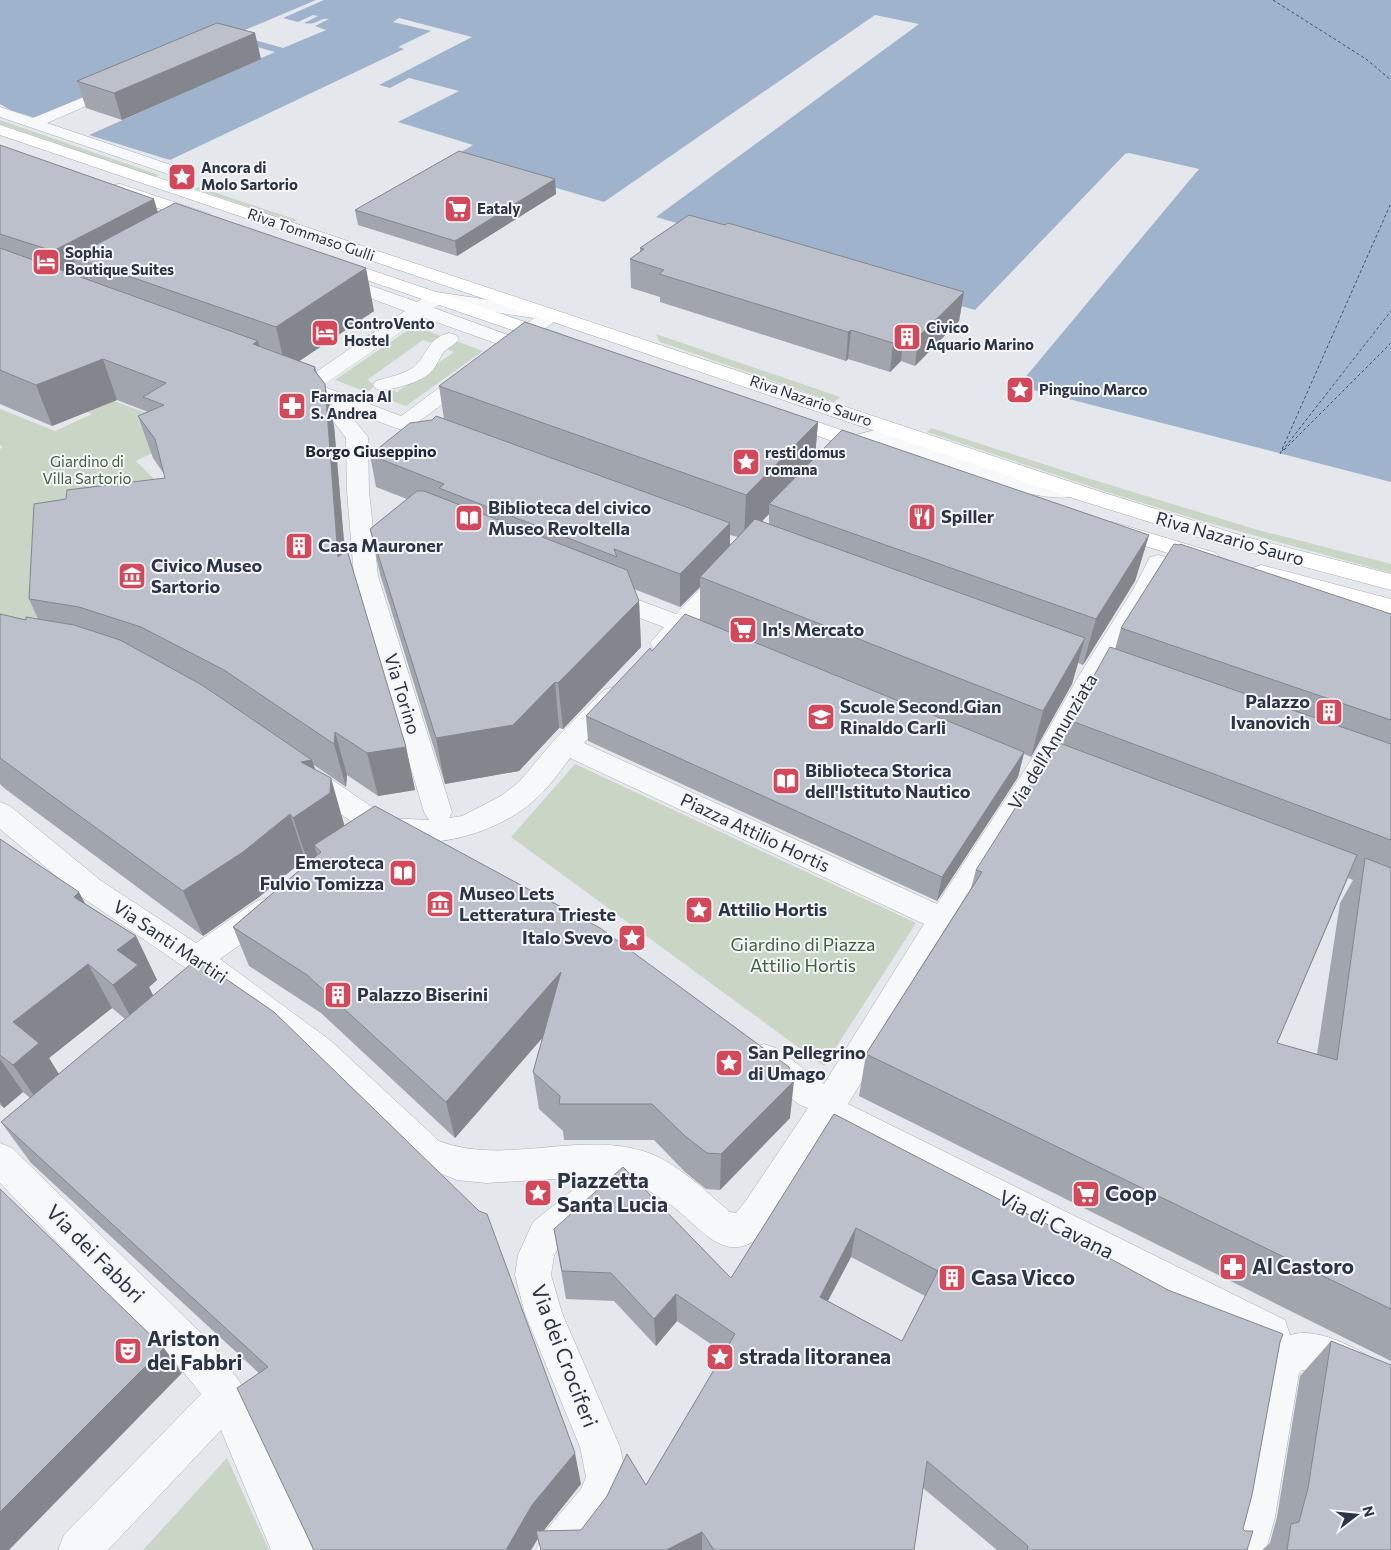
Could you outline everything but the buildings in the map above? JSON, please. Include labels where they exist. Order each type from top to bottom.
[{"type":"main road","points":[[0,130],[71,163]]},
{"type":"main road","name":"Riva Tommaso Gulli","points":[[50,165],[71,163],[551,315]]},
{"type":"main road","name":"Riva Tommaso Gulli","points":[[104,190],[223,225]]},
{"type":"main road","points":[[428,304],[531,329],[568,342]]},
{"type":"main road","name":"Riva Nazario Sauro","points":[[551,315],[1070,491],[1228,539],[1391,582]]},
{"type":"main road","name":"Riva Nazario Sauro","points":[[762,410],[849,447],[1063,513]]},
{"type":"main road","name":"Riva Nazario Sauro","points":[[1092,531],[1232,574],[1391,607]]},
{"type":"street","points":[[32,124],[133,80]]},
{"type":"street","points":[[0,112],[177,172]]},
{"type":"street","name":"Riva Tommaso Gulli","points":[[104,190],[204,234]]},
{"type":"street","name":"Riva Tommaso Gulli","points":[[315,264],[428,304]]},
{"type":"street","points":[[431,434],[298,384],[428,304],[551,315]]},
{"type":"street","points":[[428,304],[513,343]]},
{"type":"street","points":[[403,424],[551,315]]},
{"type":"street","points":[[377,389],[392,367],[403,360],[443,343]]},
{"type":"street","name":"Via Torino","points":[[342,412],[363,448],[358,491],[371,528],[366,576],[438,812]]},
{"type":"street","name":"Riva Nazario Sauro","points":[[849,447],[872,436],[884,438],[1024,486],[1044,490],[1070,491]]},
{"type":"street","points":[[823,474],[849,447]]},
{"type":"street","name":"Riva Nazario Sauro","points":[[849,447],[881,465]]},
{"type":"street","name":"Riva Nazario Sauro","points":[[1092,531],[1158,562],[1232,574],[1391,627]]},
{"type":"street","points":[[650,656],[673,623],[742,558]]},
{"type":"street","name":"Via dell'Annunziata","points":[[936,917],[1050,776],[1080,674],[1146,588],[1158,562]]},
{"type":"street","points":[[589,589],[706,636]]},
{"type":"street","points":[[1080,674],[1117,688]]},
{"type":"street","points":[[285,761],[382,828],[412,831],[444,830],[468,825],[489,816],[511,803],[528,789],[573,748],[631,677]]},
{"type":"street","name":"Piazza Attilio Hortis","points":[[573,748],[936,917]]},
{"type":"street","points":[[1010,761],[1050,776]]},
{"type":"street","name":"Via Santi Martiri","points":[[0,813],[90,888],[196,959],[212,986],[319,1051],[427,1152],[457,1164],[486,1167],[599,1160],[642,1167]]},
{"type":"street","points":[[356,847],[382,828]]},
{"type":"street","points":[[196,959],[284,897]]},
{"type":"street","points":[[642,1167],[684,1194],[717,1224],[728,1230],[738,1230],[748,1225],[758,1214],[827,1106],[936,917]]},
{"type":"street","points":[[740,1038],[827,1106]]},
{"type":"street","name":"Via di Cavana","points":[[827,1106],[1282,1343],[1321,1353],[1391,1391]]},
{"type":"street","name":"Via dei Fabbri","points":[[8,1157],[196,1356],[226,1396],[292,1550]]},
{"type":"street","name":"Via dei Crociferi","points":[[557,1550],[598,1502],[606,1477],[600,1447],[544,1314],[533,1275],[536,1255],[546,1234],[598,1190],[619,1177],[642,1167]]},
{"type":"street","points":[[1245,1550],[1254,1517],[1280,1368],[1282,1343]]},
{"type":"street","points":[[79,1550],[226,1396]]},
{"type":"green space","points":[[0,120],[159,175],[153,177],[0,124]]},
{"type":"green space","points":[[199,187],[297,220],[293,222],[195,189]]},
{"type":"green space","points":[[414,326],[444,337],[434,344],[423,340],[367,380],[376,385],[367,392],[335,380]]},
{"type":"green space","points":[[656,334],[840,397],[834,402],[660,342]]},
{"type":"green space","points":[[453,340],[483,351],[406,406],[376,395],[386,388],[397,392],[454,352],[443,347]]},
{"type":"green space","name":"Giardino di Villa Sartorio","points":[[67,384],[155,416],[159,450],[136,461],[156,481],[45,528],[36,625],[0,622],[0,449],[3,447],[0,445],[0,409],[55,431],[92,414],[43,398]]},
{"type":"green space","points":[[931,428],[1258,530],[1391,564],[1391,573],[1202,521],[1113,494],[927,432]]},
{"type":"green space","name":"Giardino di Piazza Attilio Hortis","points":[[575,764],[916,923],[824,1066],[511,837]]},
{"type":"green space","points":[[227,1458],[269,1550],[143,1550]]},
{"type":"water","points":[[0,0],[316,0],[36,118],[10,110],[0,104]]},
{"type":"water","points":[[324,0],[1391,0],[1391,482],[1018,386],[1199,169],[1129,153],[1125,154],[975,310],[656,217],[919,24],[875,15],[604,202],[453,157],[473,145],[398,122],[459,91],[409,78],[390,88],[379,85],[472,37],[399,18],[393,22],[431,31],[398,47],[404,49],[170,160],[89,135],[275,52],[243,43],[251,39],[283,48],[326,30],[315,26],[329,19],[308,24],[304,23],[318,16],[313,15],[298,22],[283,18]]},
{"type":"ferry route","points":[[1273,0],[1366,59],[1391,80]]},
{"type":"ferry route","points":[[1280,454],[1391,203]]},
{"type":"ferry route","points":[[1282,451],[1391,311]]},
{"type":"ferry route","points":[[1284,450],[1391,343]]},
{"type":"place","name":"Ancora di Molo Sartorio","points":[[182,177]]},
{"type":"place","name":"Eataly","points":[[458,209]]},
{"type":"place","name":"Sophia Boutique Suites","points":[[46,262]]},
{"type":"place","name":"ControVento Hostel","points":[[325,333]]},
{"type":"place","name":"Civico Aquario Marino","points":[[907,337]]},
{"type":"place","name":"Pinguino Marco","points":[[1020,390]]},
{"type":"place","name":"Farmacia Al S. Andrea","points":[[292,406]]},
{"type":"place","name":"resti domus romana","points":[[746,462]]},
{"type":"place","name":"Spiller","points":[[922,517]]},
{"type":"place","name":"Biblioteca del civico Museo Revoltella","points":[[469,518]]},
{"type":"place","name":"Casa Mauroner","points":[[299,546]]},
{"type":"place","name":"Civico Museo Sartorio","points":[[132,576]]},
{"type":"place","name":"In's Mercato","points":[[743,630]]},
{"type":"place","name":"Palazzo Ivanovich","points":[[1329,712]]},
{"type":"place","name":"Scuole Second.Gian Rinaldo Carli","points":[[821,717]]},
{"type":"place","name":"Biblioteca Storica dell'Istituto Nautico","points":[[786,781]]},
{"type":"place","name":"Emeroteca Fulvio Tomizza","points":[[403,873]]},
{"type":"place","name":"Museo Lets Letteratura Trieste","points":[[440,904]]},
{"type":"place","name":"Attilio Hortis","points":[[699,910]]},
{"type":"place","name":"Italo Svevo","points":[[632,938]]},
{"type":"place","name":"Palazzo Biserini","points":[[338,995]]},
{"type":"place","name":"San Pellegrino di Umago","points":[[729,1063]]},
{"type":"place","name":"Piazzetta Santa Lucia","points":[[538,1193]]},
{"type":"place","name":"Coop","points":[[1086,1194]]},
{"type":"place","name":"Al Castoro","points":[[1233,1267]]},
{"type":"place","name":"Casa Vicco","points":[[952,1278]]},
{"type":"place","name":"Ariston dei Fabbri","points":[[128,1351]]},
{"type":"place","name":"strada litoranea","points":[[720,1357]]},
{"type":"district","name":"Borgo Giuseppino","points":[[371,451]]}]
